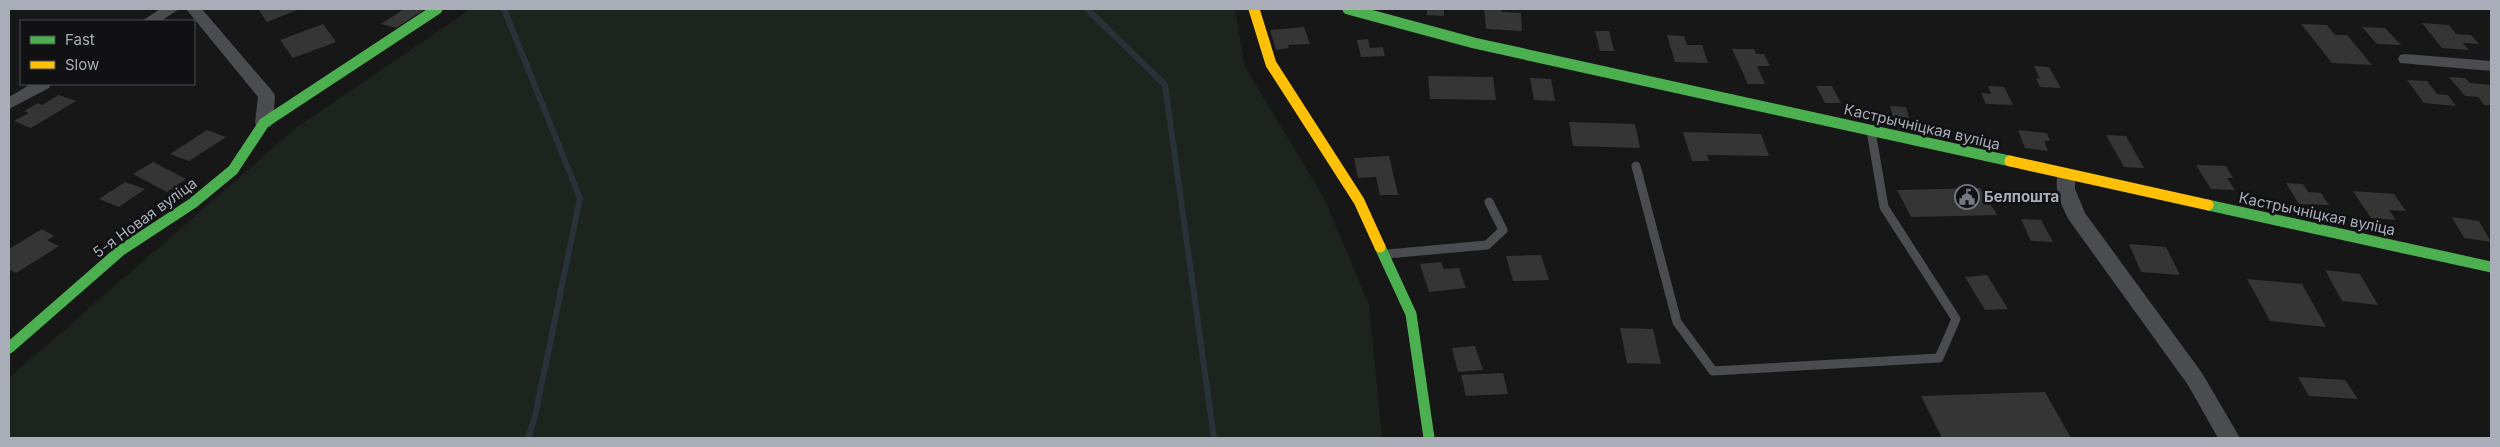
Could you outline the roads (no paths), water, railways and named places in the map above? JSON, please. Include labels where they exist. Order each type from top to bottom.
[{"type":"street","points":[[152,20],[171,9]]},
{"type":"street","points":[[194,9],[267,96],[264,123]]},
{"type":"street","points":[[264,123],[437,9]]},
{"type":"street","points":[[1254,9],[1271,64],[1359,201],[1411,314],[1429,438]]},
{"type":"street","name":"Кастрычніцкая вуліца","points":[[1348,9],[1474,44],[2491,267]]},
{"type":"street","points":[[2406,59],[2491,66]]},
{"type":"street","points":[[9,104],[41,85]]},
{"type":"street","name":"5-я Новая вуліца","points":[[9,348],[120,252],[193,203],[234,170],[264,123]]},
{"type":"street","points":[[2066,175],[2066,189],[2076,215],[2195,379],[2228,438]]},
{"type":"lane","points":[[1636,166],[1677,322],[1713,371],[1939,358],[1956,319],[1884,207],[1871,131]]},
{"type":"lane","points":[[1384,254],[1487,245],[1503,230],[1489,202]]},
{"type":"waterway","points":[[504,9],[580,198],[535,416],[528,438]]},
{"type":"waterway","points":[[1087,9],[1165,85],[1214,438]]},
{"type":"place","name":"Белпошта","points":[[1967,197]]}]
